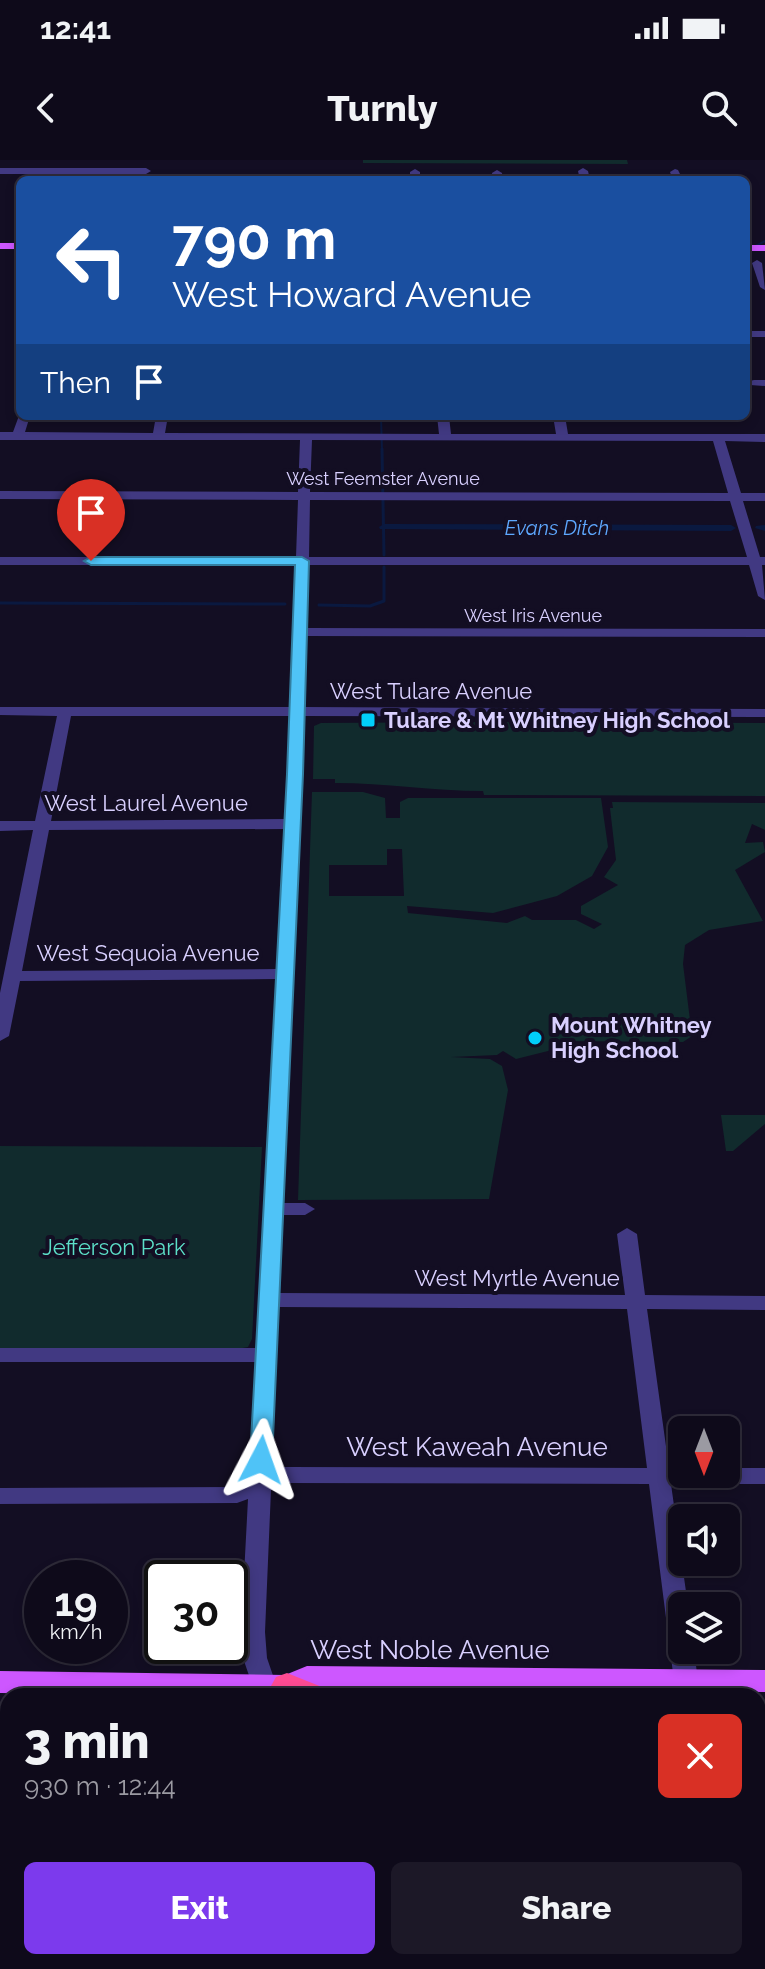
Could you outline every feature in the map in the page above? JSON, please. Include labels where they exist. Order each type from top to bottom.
[{"type":"main road","name":"West Noble Avenue","points":[[287,1688],[307,1677],[765,1681]]},
{"type":"main road","name":"West Noble Avenue","points":[[0,1682],[188,1688]]},
{"type":"street","points":[[36,176],[40,160]]},
{"type":"street","points":[[0,171],[36,176],[146,176],[149,160]]},
{"type":"street","points":[[757,263],[762,289]]},
{"type":"street","points":[[18,436],[23,420]]},
{"type":"street","points":[[158,436],[161,420]]},
{"type":"street","points":[[443,420],[445,437]]},
{"type":"street","points":[[560,420],[563,437]]},
{"type":"street","points":[[0,436],[765,438]]},
{"type":"street","points":[[280,1688],[255,1658],[253,1632],[293,824],[306,437]]},
{"type":"street","points":[[718,438],[735,497],[759,561],[765,596]]},
{"type":"street","name":"West Feemster Avenue","points":[[0,495],[765,497]]},
{"type":"street","points":[[0,561],[759,561]]},
{"type":"street","name":"West Iris Avenue","points":[[300,632],[765,633]]},
{"type":"street","name":"West Tulare Avenue","points":[[0,711],[765,713]]},
{"type":"street","points":[[0,1036],[65,711]]},
{"type":"street","name":"West Laurel Avenue","points":[[0,826],[293,824]]},
{"type":"street","name":"West Sequoia Avenue","points":[[12,976],[285,974]]},
{"type":"street","points":[[273,1209],[305,1209]]},
{"type":"street","points":[[627,1234],[686,1681]]},
{"type":"street","name":"West Myrtle Avenue","points":[[269,1300],[765,1303]]},
{"type":"street","points":[[0,1355],[266,1355]]},
{"type":"street","name":"West Kaweah Avenue","points":[[0,1496],[237,1495],[285,1475],[765,1476]]},
{"type":"green space","points":[[363,160],[627,160],[628,164],[363,163]]},
{"type":"green space","points":[[321,723],[765,723],[765,796],[484,795],[483,791],[335,783],[335,779],[313,779],[314,726]]},
{"type":"green space","points":[[312,792],[363,792],[385,798],[386,818],[400,818],[400,802],[408,798],[601,798],[608,847],[592,876],[557,896],[493,913],[407,906],[408,913],[507,923],[525,916],[532,920],[576,920],[594,929],[602,924],[581,914],[581,906],[618,885],[604,877],[616,860],[610,808],[613,808],[612,802],[765,803],[765,830],[752,824],[745,843],[763,842],[765,852],[735,870],[763,921],[709,930],[685,945],[683,964],[692,1036],[683,1042],[559,1041],[556,1049],[516,1059],[503,1051],[497,1055],[451,1057],[490,1059],[502,1066],[508,1090],[489,1199],[298,1200]],"holes":[[[387,849],[402,849],[404,896],[329,896],[329,865],[387,865]]]},
{"type":"green space","points":[[721,1115],[765,1115],[765,1124],[733,1151],[726,1151]]},
{"type":"green space","name":"Jefferson Park","points":[[0,1146],[262,1147],[252,1339],[248,1347],[0,1350]]},
{"type":"waterway","points":[[750,249],[765,241]]},
{"type":"waterway","points":[[381,420],[382,451]]},
{"type":"waterway","points":[[382,449],[384,555]]},
{"type":"waterway","name":"Evans Ditch","points":[[384,527],[731,528]]},
{"type":"waterway","name":"Evans Ditch","points":[[760,528],[765,528]]},
{"type":"waterway","points":[[319,605],[370,606],[384,601],[384,567]]},
{"type":"waterway","points":[[0,603],[285,604]]},
{"type":"place","name":"Tulare & Mt Whitney High School","points":[[368,720]]},
{"type":"place","name":"Mount Whitney High School","points":[[535,1038]]},
{"type":"route","points":[[91,561],[302,561],[295,774],[261,1460]]}]
